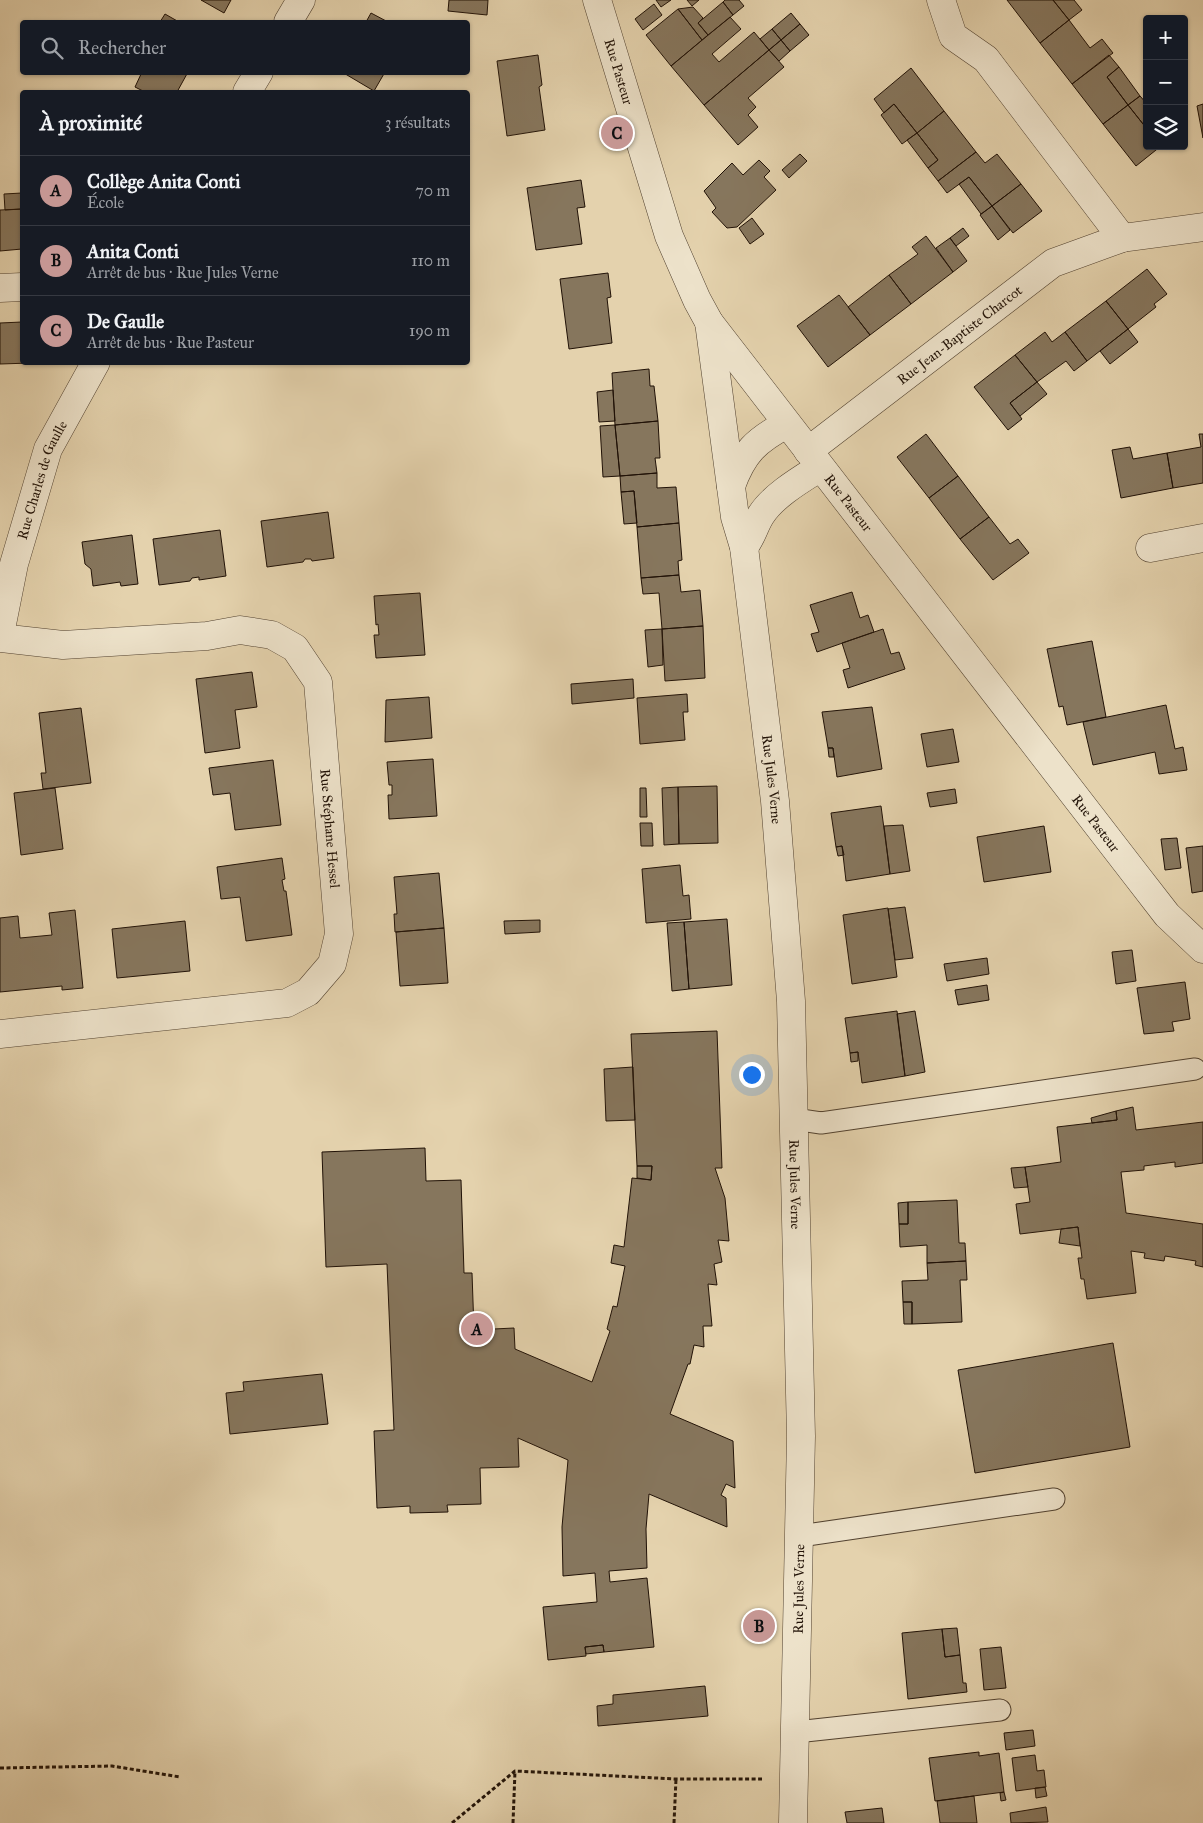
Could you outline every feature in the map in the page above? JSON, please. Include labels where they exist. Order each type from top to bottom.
[{"type":"street","points":[[289,20],[301,0]]},
{"type":"street","name":"Rue Pasteur","points":[[597,0],[669,236],[697,300],[709,322],[1146,889],[1167,915],[1203,949]]},
{"type":"street","points":[[941,0],[953,36],[986,59],[1122,238]]},
{"type":"street","points":[[248,90],[257,75]]},
{"type":"street","name":"Rue Jean-Baptiste Charcot","points":[[814,459],[1053,263],[1122,238],[1203,227]]},
{"type":"street","points":[[0,288],[20,287]]},
{"type":"street","points":[[709,322],[731,486]]},
{"type":"street","name":"Rue Charles de Gaulle","points":[[0,634],[14,564],[48,450],[94,365]]},
{"type":"street","name":"Rue Jules Verne","points":[[787,424],[758,442],[740,462],[731,486],[735,517],[744,547],[776,810],[791,1001],[801,1436],[793,1823]]},
{"type":"street","points":[[744,547],[753,535],[760,517],[768,506],[814,459]]},
{"type":"street","points":[[1150,548],[1203,538]]},
{"type":"street","name":"Rue Stéphane Hessel","points":[[0,638],[63,645],[207,636],[240,630],[272,635],[295,648],[318,682],[339,934],[332,964],[308,992],[287,1003],[0,1034]]},
{"type":"lane","points":[[794,1119],[821,1123],[1195,1069]]},
{"type":"lane","points":[[800,1536],[1054,1499]]},
{"type":"lane","points":[[796,1732],[1000,1710]]},
{"type":"path","points":[[0,1768],[112,1766],[180,1776]]},
{"type":"path","points":[[452,1823],[515,1771],[676,1779],[795,1779]]},
{"type":"path","points":[[513,1823],[515,1771]]},
{"type":"path","points":[[674,1823],[676,1779]]},
{"type":"building","points":[[201,0],[231,0],[224,13]]},
{"type":"building","points":[[449,0],[488,0],[487,15],[448,11]]},
{"type":"building","points":[[656,0],[671,0],[661,7]]},
{"type":"building","points":[[687,0],[699,0],[692,6]]},
{"type":"building","points":[[725,0],[739,0],[744,6],[733,15],[723,2]]},
{"type":"building","points":[[1007,0],[1053,0],[1069,20],[1040,43]]},
{"type":"building","points":[[1053,0],[1074,0],[1082,10],[1069,20]]},
{"type":"building","points":[[723,2],[733,15],[708,35],[698,23]]},
{"type":"building","points":[[654,4],[662,15],[643,30],[635,19]]},
{"type":"building","points":[[693,7],[703,18],[698,23],[708,35],[702,40],[678,9]]},
{"type":"building","points":[[678,9],[702,40],[671,66],[646,35]]},
{"type":"building","points":[[371,13],[384,20],[367,20]]},
{"type":"building","points":[[791,13],[800,24],[781,40],[772,29]]},
{"type":"building","points":[[165,14],[176,20],[161,20]]},
{"type":"building","points":[[730,17],[741,29],[712,54],[719,62],[754,32],[769,50],[704,105],[671,66]]},
{"type":"building","points":[[1069,20],[1090,48],[1102,39],[1113,53],[1072,84],[1040,43]]},
{"type":"building","points":[[800,24],[809,35],[790,51],[781,40]]},
{"type":"building","points":[[772,29],[781,40],[769,50],[760,39]]},
{"type":"building","points":[[781,40],[790,51],[779,61],[769,50]]},
{"type":"building","points":[[769,50],[784,67],[748,98],[756,107],[748,115],[758,127],[738,145],[704,105]]},
{"type":"building","points":[[538,55],[542,85],[539,87],[545,130],[507,136],[497,61]]},
{"type":"building","points":[[1109,55],[1119,67],[1107,77],[1128,105],[1103,124],[1072,84]]},
{"type":"building","points":[[1119,67],[1140,96],[1128,105],[1107,77]]},
{"type":"building","points":[[911,68],[944,111],[917,133],[894,104],[884,113],[874,99]]},
{"type":"building","points":[[141,75],[186,75],[178,90],[141,90],[135,87]]},
{"type":"building","points":[[347,75],[383,75],[375,90]]},
{"type":"building","points":[[1140,96],[1143,99],[1143,124],[1128,105]]},
{"type":"building","points":[[894,104],[917,133],[902,144],[881,115]]},
{"type":"building","points":[[1203,104],[1203,138],[1197,106]]},
{"type":"building","points":[[1128,105],[1143,124],[1143,150],[1156,150],[1136,166],[1103,124]]},
{"type":"building","points":[[944,111],[976,152],[938,181],[928,168],[938,160],[917,133]]},
{"type":"building","points":[[917,133],[938,160],[928,168],[907,140]]},
{"type":"building","points":[[976,152],[985,163],[997,154],[1021,184],[992,206],[969,177],[947,193],[938,181]]},
{"type":"building","points":[[800,154],[807,161],[789,178],[782,170]]},
{"type":"building","points":[[759,160],[770,171],[764,177],[776,190],[737,227],[727,228],[712,212],[716,208],[704,191],[732,163],[743,175]]},
{"type":"building","points":[[969,177],[992,206],[981,214],[959,184]]},
{"type":"building","points":[[581,180],[585,207],[577,208],[582,244],[536,250],[527,188]]},
{"type":"building","points":[[1021,184],[1042,211],[1013,233],[992,206]]},
{"type":"building","points":[[20,193],[20,209],[5,210],[4,194]]},
{"type":"building","points":[[992,206],[1010,230],[998,240],[980,215]]},
{"type":"building","points":[[20,209],[20,249],[0,251],[0,210]]},
{"type":"building","points":[[752,218],[764,234],[750,244],[739,228]]},
{"type":"building","points":[[963,228],[969,236],[956,246],[950,238]]},
{"type":"building","points":[[926,236],[953,272],[911,304],[889,275],[918,254],[912,247]]},
{"type":"building","points":[[950,238],[967,261],[953,272],[936,248]]},
{"type":"building","points":[[1147,269],[1167,294],[1154,304],[1156,307],[1128,329],[1106,301]]},
{"type":"building","points":[[608,273],[611,297],[607,298],[612,343],[569,349],[560,279]]},
{"type":"building","points":[[889,275],[911,304],[870,335],[848,307]]},
{"type":"building","points":[[839,295],[870,335],[828,367],[797,326]]},
{"type":"building","points":[[1106,301],[1128,329],[1087,361],[1065,332]]},
{"type":"building","points":[[20,322],[20,363],[0,364],[0,323]]},
{"type":"building","points":[[1128,329],[1138,342],[1110,364],[1100,351]]},
{"type":"building","points":[[1045,332],[1052,342],[1065,332],[1087,361],[1074,371],[1066,361],[1037,382],[1015,355]]},
{"type":"building","points":[[1015,355],[1037,382],[1010,403],[1022,419],[1008,430],[974,387]]},
{"type":"building","points":[[649,369],[650,386],[654,386],[658,421],[615,425],[612,373]]},
{"type":"building","points":[[1037,382],[1047,394],[1020,416],[1010,403]]},
{"type":"building","points":[[613,390],[615,421],[599,422],[597,392]]},
{"type":"building","points":[[658,421],[660,458],[655,458],[657,473],[620,476],[615,425]]},
{"type":"building","points":[[615,425],[620,476],[603,477],[600,426]]},
{"type":"building","points":[[926,434],[958,476],[929,498],[897,457]]},
{"type":"building","points":[[1199,434],[1203,434],[1203,483],[1173,488],[1167,453],[1201,447]]},
{"type":"building","points":[[1130,447],[1133,459],[1167,453],[1173,488],[1121,498],[1112,450]]},
{"type":"building","points":[[657,473],[657,488],[676,487],[679,523],[637,527],[634,491],[621,492],[620,476]]},
{"type":"building","points":[[958,476],[989,517],[960,539],[929,498]]},
{"type":"building","points":[[634,491],[637,523],[624,524],[621,492]]},
{"type":"building","points":[[328,512],[334,558],[312,561],[311,559],[305,559],[303,562],[267,567],[261,521]]},
{"type":"building","points":[[989,517],[1010,544],[1018,539],[1029,553],[993,580],[960,539]]},
{"type":"building","points":[[679,523],[682,560],[678,561],[679,575],[641,578],[637,527]]},
{"type":"building","points":[[220,530],[226,576],[199,580],[199,577],[192,578],[190,581],[159,585],[153,539]]},
{"type":"building","points":[[132,535],[138,584],[121,586],[120,582],[93,586],[91,569],[85,564],[82,542]]},
{"type":"building","points":[[679,575],[681,592],[700,590],[703,626],[662,629],[659,593],[643,594],[641,578]]},
{"type":"building","points":[[852,592],[860,618],[868,615],[874,632],[817,652],[811,634],[819,632],[810,605]]},
{"type":"building","points":[[420,593],[425,655],[376,658],[374,635],[379,635],[378,624],[376,625],[374,596]]},
{"type":"building","points":[[703,626],[705,678],[665,681],[662,629]]},
{"type":"building","points":[[662,629],[663,665],[648,667],[645,630]]},
{"type":"building","points":[[883,629],[891,654],[899,652],[905,669],[848,688],[843,670],[850,668],[842,643]]},
{"type":"building","points":[[1092,641],[1106,717],[1067,725],[1063,706],[1059,707],[1047,649]]},
{"type":"building","points":[[252,672],[257,707],[235,710],[240,748],[205,753],[196,679]]},
{"type":"building","points":[[633,679],[634,698],[572,704],[571,684]]},
{"type":"building","points":[[687,694],[688,712],[683,712],[685,740],[640,744],[637,698]]},
{"type":"building","points":[[429,697],[432,738],[385,742],[386,700]]},
{"type":"building","points":[[1166,705],[1175,749],[1183,747],[1187,770],[1159,774],[1155,752],[1093,765],[1083,722]]},
{"type":"building","points":[[872,707],[882,769],[837,777],[833,748],[828,748],[822,712]]},
{"type":"building","points":[[81,708],[91,783],[43,789],[41,773],[46,773],[39,713]]},
{"type":"building","points":[[953,729],[959,762],[927,767],[921,734]]},
{"type":"building","points":[[828,748],[833,748],[834,757],[829,757]]},
{"type":"building","points":[[433,759],[437,816],[389,819],[388,795],[392,795],[392,785],[389,785],[387,762]]},
{"type":"building","points":[[273,760],[281,825],[235,830],[230,793],[213,795],[209,768]]},
{"type":"building","points":[[717,786],[718,843],[679,844],[678,787]]},
{"type":"building","points":[[678,787],[679,844],[664,845],[662,788]]},
{"type":"building","points":[[55,788],[63,849],[21,855],[14,793]]},
{"type":"building","points":[[640,788],[646,788],[647,817],[640,817]]},
{"type":"building","points":[[955,789],[957,803],[930,807],[927,793]]},
{"type":"building","points":[[881,806],[890,874],[846,881],[842,846],[836,847],[831,813]]},
{"type":"building","points":[[640,823],[652,823],[653,846],[641,846]]},
{"type":"building","points":[[903,825],[910,871],[890,874],[884,826]]},
{"type":"building","points":[[1044,826],[1051,872],[984,882],[977,837]]},
{"type":"building","points":[[1177,838],[1181,868],[1165,870],[1161,839]]},
{"type":"building","points":[[842,846],[844,855],[838,856],[836,847]]},
{"type":"building","points":[[1203,846],[1203,891],[1192,893],[1186,848]]},
{"type":"building","points":[[282,858],[285,879],[282,880],[284,891],[286,891],[292,935],[246,941],[240,897],[221,899],[217,867]]},
{"type":"building","points":[[680,865],[683,896],[689,895],[691,919],[646,923],[642,869]]},
{"type":"building","points":[[439,873],[444,928],[395,932],[394,914],[397,914],[394,877]]},
{"type":"building","points":[[905,907],[913,958],[895,960],[888,909]]},
{"type":"building","points":[[888,908],[897,977],[852,984],[843,915]]},
{"type":"building","points":[[75,910],[83,988],[62,990],[62,986],[0,992],[0,918],[18,916],[20,938],[52,935],[49,913]]},
{"type":"building","points":[[727,919],[732,985],[689,989],[684,922]]},
{"type":"building","points":[[540,920],[540,932],[505,934],[504,921]]},
{"type":"building","points":[[185,921],[190,971],[117,978],[112,929]]},
{"type":"building","points":[[684,922],[689,989],[672,991],[667,923]]},
{"type":"building","points":[[444,928],[448,983],[400,986],[396,932]]},
{"type":"building","points":[[1132,950],[1136,981],[1116,984],[1112,952]]},
{"type":"building","points":[[987,958],[989,974],[947,981],[944,964]]},
{"type":"building","points":[[1185,982],[1190,1019],[1172,1022],[1174,1031],[1144,1034],[1137,988]]},
{"type":"building","points":[[987,985],[989,1000],[958,1005],[955,990]]},
{"type":"building","points":[[897,1011],[905,1076],[862,1083],[858,1052],[850,1053],[845,1018]]},
{"type":"building","points":[[915,1011],[925,1072],[905,1076],[897,1014]]},
{"type":"building","points":[[717,1031],[722,1168],[715,1168],[725,1198],[729,1241],[718,1240],[722,1262],[714,1264],[717,1285],[708,1284],[712,1326],[703,1326],[704,1347],[694,1345],[690,1364],[688,1364],[670,1414],[733,1441],[735,1488],[726,1484],[721,1495],[726,1498],[727,1527],[649,1494],[646,1529],[647,1568],[609,1571],[610,1582],[647,1578],[654,1647],[604,1652],[603,1645],[585,1647],[586,1656],[548,1660],[543,1607],[597,1602],[595,1573],[563,1576],[562,1527],[568,1460],[518,1438],[519,1467],[480,1468],[481,1504],[447,1505],[448,1512],[410,1513],[410,1506],[377,1508],[374,1431],[394,1430],[387,1264],[326,1267],[322,1152],[425,1148],[426,1181],[461,1180],[464,1273],[472,1273],[474,1330],[514,1328],[515,1349],[592,1382],[610,1331],[607,1329],[613,1306],[617,1307],[625,1266],[611,1263],[614,1245],[624,1247],[632,1178],[651,1180],[652,1166],[637,1166],[631,1034]]},
{"type":"building","points":[[858,1052],[858,1061],[851,1062],[850,1053]]},
{"type":"building","points":[[633,1067],[635,1120],[606,1121],[604,1069]]},
{"type":"building","points":[[1133,1107],[1136,1130],[1203,1122],[1203,1163],[1175,1167],[1175,1162],[1144,1166],[1144,1170],[1121,1172],[1126,1213],[1203,1224],[1203,1267],[1195,1265],[1196,1261],[1165,1256],[1164,1261],[1144,1258],[1145,1253],[1131,1251],[1136,1293],[1087,1299],[1084,1279],[1081,1279],[1078,1258],[1082,1258],[1078,1227],[1020,1234],[1016,1204],[1030,1202],[1025,1167],[1061,1162],[1057,1127],[1117,1120],[1116,1111]]},
{"type":"building","points":[[1116,1111],[1117,1120],[1092,1123],[1091,1118]]},
{"type":"building","points":[[637,1166],[652,1166],[651,1180],[637,1178]]},
{"type":"building","points":[[1025,1167],[1028,1187],[1014,1188],[1011,1168]]},
{"type":"building","points":[[957,1200],[959,1243],[965,1243],[966,1261],[927,1263],[927,1245],[900,1247],[899,1224],[908,1224],[908,1202]]},
{"type":"building","points":[[908,1202],[908,1224],[899,1224],[898,1203]]},
{"type":"building","points":[[1078,1227],[1080,1246],[1059,1243],[1061,1229]]},
{"type":"building","points":[[966,1261],[967,1280],[960,1280],[962,1322],[912,1324],[912,1302],[903,1302],[902,1281],[928,1280],[927,1263]]},
{"type":"building","points":[[903,1302],[912,1302],[912,1324],[904,1324]]},
{"type":"building","points":[[1113,1343],[1130,1447],[975,1473],[958,1370]]},
{"type":"building","points":[[322,1374],[328,1424],[230,1434],[226,1393],[244,1391],[243,1382]]},
{"type":"building","points":[[957,1628],[960,1655],[945,1657],[942,1629]]},
{"type":"building","points":[[942,1629],[945,1657],[960,1655],[963,1683],[966,1683],[967,1692],[908,1699],[902,1633]]},
{"type":"building","points":[[603,1645],[604,1652],[586,1654],[585,1647]]},
{"type":"building","points":[[1001,1647],[1006,1688],[984,1690],[980,1649]]},
{"type":"building","points":[[705,1686],[708,1716],[598,1726],[597,1706],[613,1704],[613,1695]]},
{"type":"building","points":[[1033,1730],[1035,1746],[1006,1750],[1004,1733]]},
{"type":"building","points":[[979,1752],[979,1756],[999,1753],[1004,1792],[935,1801],[929,1758]]},
{"type":"building","points":[[1035,1755],[1037,1771],[1044,1770],[1046,1787],[1016,1791],[1012,1758]]},
{"type":"building","points":[[1045,1787],[1047,1796],[1036,1798],[1035,1788]]},
{"type":"building","points":[[1004,1792],[1006,1800],[1001,1801],[1000,1793]]},
{"type":"building","points":[[974,1796],[977,1823],[940,1823],[937,1801]]},
{"type":"building","points":[[1046,1807],[1048,1822],[1011,1823],[1010,1813]]},
{"type":"building","points":[[882,1808],[884,1823],[847,1823],[845,1812]]},
{"type":"place","name":"De Gaulle","points":[[617,133]]},
{"type":"place","name":"Collège Anita Conti","points":[[477,1329]]},
{"type":"place","name":"Anita Conti","points":[[759,1626]]}]
